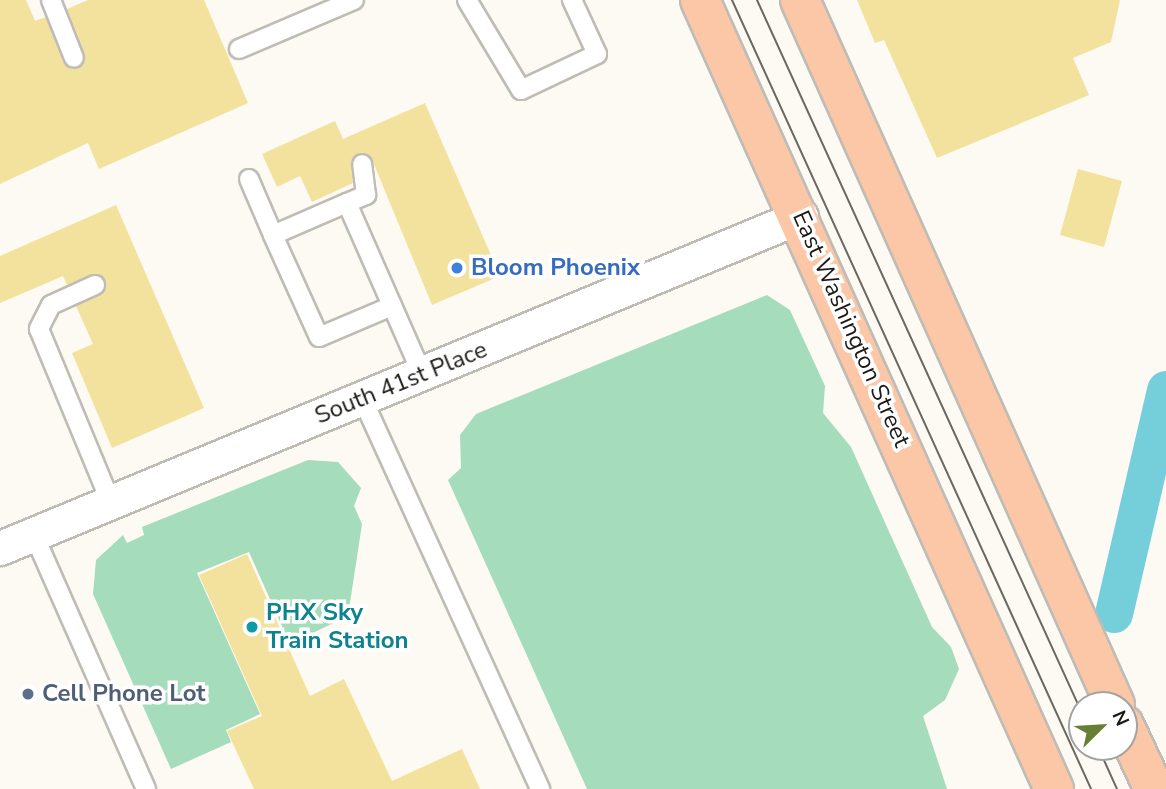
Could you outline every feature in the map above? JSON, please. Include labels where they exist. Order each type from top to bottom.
[{"type":"main road","name":"East Washington Street","points":[[700,0],[801,216],[1054,789]]},
{"type":"main road","points":[[800,0],[1109,691]]},
{"type":"main road","points":[[1138,755],[1154,789]]},
{"type":"street","name":"South 41st Place","points":[[0,548],[801,216]]},
{"type":"lane","points":[[51,0],[74,58]]},
{"type":"lane","points":[[239,50],[354,0]]},
{"type":"lane","points":[[467,0],[521,90],[597,54],[572,0]]},
{"type":"lane","points":[[273,235],[366,195],[362,164]]},
{"type":"lane","points":[[249,179],[319,337],[392,306]]},
{"type":"lane","points":[[347,203],[422,374]]},
{"type":"lane","points":[[95,285],[51,305],[39,329],[111,503]]},
{"type":"lane","points":[[362,398],[540,789]]},
{"type":"lane","points":[[34,535],[140,787]]},
{"type":"green space","points":[[767,295],[790,310],[825,386],[823,413],[851,447],[932,627],[951,647],[959,669],[945,700],[923,716],[947,789],[587,789],[448,480],[461,468],[460,435],[476,414]]},
{"type":"green space","points":[[308,460],[338,462],[361,488],[354,506],[362,524],[348,616],[290,644],[249,552],[197,573],[260,714],[226,730],[231,742],[171,769],[93,594],[96,560],[123,535],[127,543],[144,535],[142,527]]},
{"type":"building","points":[[0,0],[26,0],[35,21],[46,17],[63,62],[73,69],[85,59],[67,9],[88,0],[204,0],[248,103],[99,169],[88,143],[0,184]]},
{"type":"building","points":[[857,0],[1120,0],[1111,42],[1073,58],[1089,95],[937,158],[884,40],[875,43]]},
{"type":"building","points":[[425,103],[500,276],[432,305],[371,157],[356,155],[353,183],[312,202],[300,176],[277,187],[262,154],[335,121],[343,139]]},
{"type":"building","points":[[1078,169],[1122,181],[1104,247],[1060,235]]},
{"type":"building","points":[[116,205],[204,408],[112,448],[72,353],[93,344],[76,306],[104,292],[105,280],[95,274],[67,285],[63,276],[0,303],[0,256]]},
{"type":"building","name":"PHX Sky Train Station","points":[[247,554],[310,696],[344,679],[392,781],[462,749],[480,789],[254,789],[227,731],[262,716],[199,575]]},
{"type":"waterway","points":[[1114,614],[1166,390]]},
{"type":"tram line","points":[[732,0],[1091,789]]},
{"type":"tram line","points":[[757,0],[1072,691]]},
{"type":"tram line","points":[[1104,761],[1117,789]]},
{"type":"place","name":"Bloom Phoenix","points":[[457,268]]},
{"type":"place","name":"PHX Sky Train Station","points":[[252,627]]},
{"type":"place","name":"Cell Phone Lot","points":[[28,694]]}]
